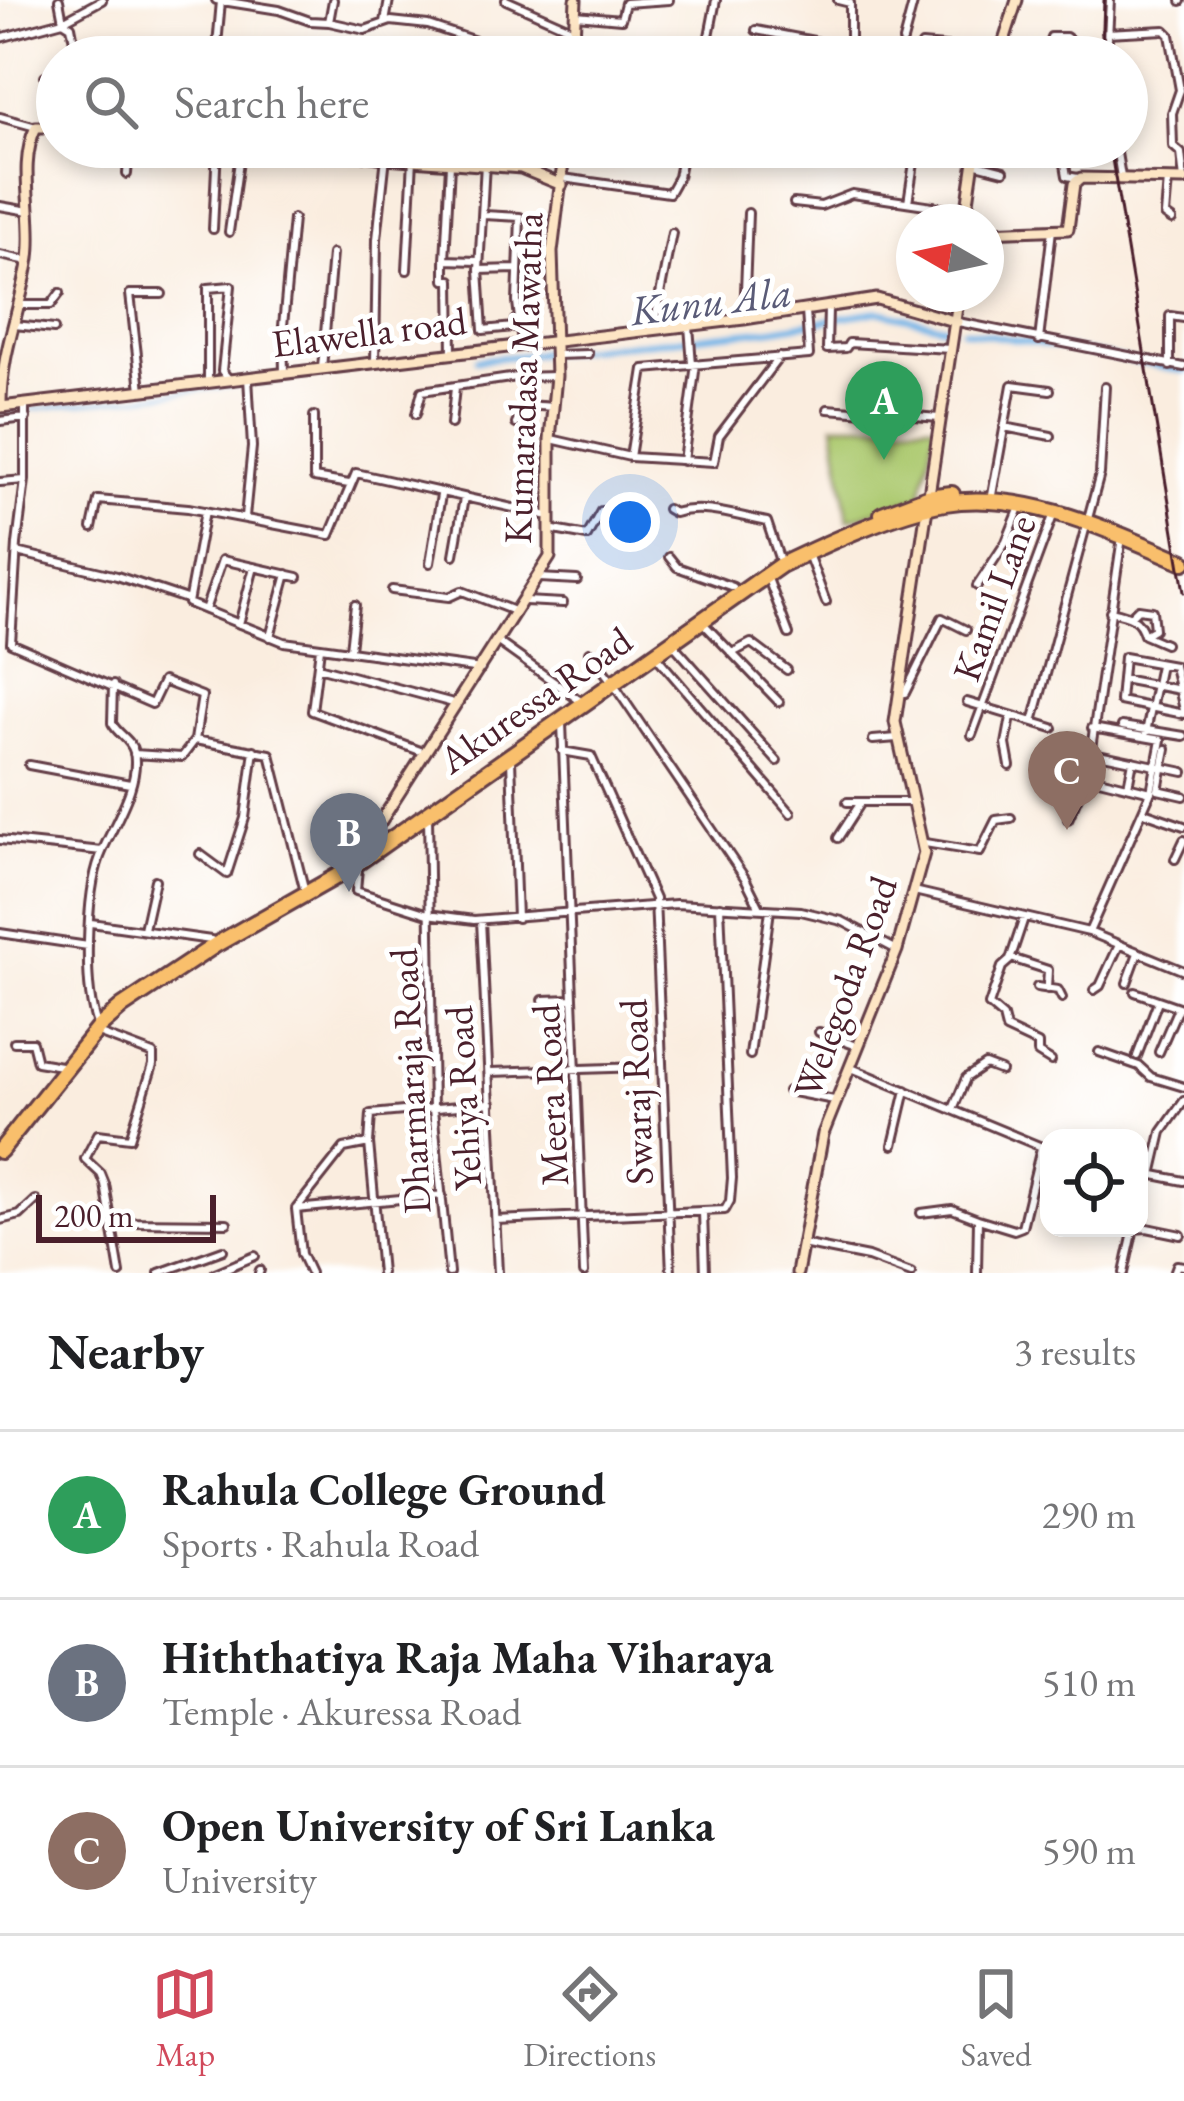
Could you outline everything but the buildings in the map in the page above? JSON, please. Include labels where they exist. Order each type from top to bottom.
[{"type":"highway","name":"Akuressa Road","points":[[0,1140],[61,1066],[136,988],[211,940],[359,862],[558,723],[579,700],[656,656],[733,587],[779,558],[926,503],[992,495],[1055,510],[1184,557]]},
{"type":"highway","name":"Akuressa Road","points":[[0,1150],[97,1026],[260,915],[428,814],[766,574],[926,503],[1022,502]]},
{"type":"highway","name":"Akuressa Road","points":[[1086,521],[1184,557]]},
{"type":"street","points":[[58,0],[63,22]]},
{"type":"street","points":[[0,38],[63,22],[102,0]]},
{"type":"street","points":[[217,36],[218,0],[365,30],[385,22],[467,36]]},
{"type":"street","points":[[278,10],[280,0]]},
{"type":"street","points":[[328,22],[333,0]]},
{"type":"street","points":[[385,22],[389,0]]},
{"type":"street","points":[[506,0],[576,31]]},
{"type":"street","points":[[575,36],[576,0]]},
{"type":"street","points":[[576,15],[621,19],[625,3],[669,0]]},
{"type":"street","points":[[709,36],[716,0]]},
{"type":"street","points":[[838,0],[850,3],[850,36]]},
{"type":"street","points":[[904,36],[914,0]]},
{"type":"street","points":[[1002,0],[1017,1],[1006,36]]},
{"type":"street","points":[[1106,36],[1110,0]]},
{"type":"street","points":[[63,22],[71,26],[73,36]]},
{"type":"street","points":[[755,30],[781,36]]},
{"type":"street","points":[[1066,168],[1067,176],[1082,178],[1184,180],[1181,153],[1173,146],[1172,113],[1180,90],[1170,34],[1165,30],[1106,33]]},
{"type":"street","points":[[0,117],[36,127],[27,163],[32,212],[28,261],[3,354],[0,407]]},
{"type":"street","points":[[127,168],[127,174]]},
{"type":"street","points":[[213,229],[216,168]]},
{"type":"street","points":[[230,232],[238,168]]},
{"type":"street","points":[[374,363],[384,168]]},
{"type":"street","points":[[407,270],[413,168]]},
{"type":"street","points":[[450,168],[445,280],[451,280],[452,354]]},
{"type":"street","points":[[485,168],[478,266],[483,330],[514,327],[518,317]]},
{"type":"street","points":[[515,168],[563,182],[669,194],[680,168]]},
{"type":"street","name":"Kumaradasa Mawatha","points":[[378,846],[376,829],[550,557],[550,439],[556,376],[552,253],[564,168]]},
{"type":"street","points":[[908,202],[913,168]]},
{"type":"street","points":[[968,204],[972,168]]},
{"type":"street","points":[[990,168],[1004,172]]},
{"type":"street","points":[[1119,168],[1120,178]]},
{"type":"street","points":[[1004,231],[1071,226],[1073,184],[1082,178]]},
{"type":"street","points":[[1168,180],[1165,214],[1172,220]]},
{"type":"street","points":[[794,203],[821,206],[852,194],[916,204]]},
{"type":"street","points":[[0,206],[32,212]]},
{"type":"street","points":[[744,320],[748,214]]},
{"type":"street","points":[[484,215],[520,217],[517,269],[522,344]]},
{"type":"street","points":[[284,373],[283,326],[293,219]]},
{"type":"street","points":[[1040,340],[1052,230]]},
{"type":"street","points":[[653,330],[672,233]]},
{"type":"street","points":[[520,252],[552,253]]},
{"type":"street","points":[[322,368],[332,254]]},
{"type":"street","points":[[0,255],[28,261]]},
{"type":"street","points":[[445,260],[517,269]]},
{"type":"street","points":[[652,279],[663,280]]},
{"type":"street","points":[[208,382],[208,288],[231,286],[222,371],[229,379]]},
{"type":"street","points":[[16,304],[51,305],[60,293]]},
{"type":"street","points":[[141,390],[130,294],[162,294]]},
{"type":"street","name":"Elawella road","points":[[0,407],[744,320],[878,299],[957,322]]},
{"type":"street","points":[[828,308],[827,349],[845,348],[849,343],[953,350]]},
{"type":"street","points":[[630,457],[644,369],[808,355],[806,311]]},
{"type":"street","name":"Welegoda Road","points":[[797,1273],[823,1134],[897,950],[925,843],[897,738],[897,694],[958,312]]},
{"type":"street","points":[[1170,366],[1170,316],[1184,318]]},
{"type":"street","points":[[957,322],[1184,367]]},
{"type":"street","points":[[11,324],[54,329]]},
{"type":"street","points":[[683,461],[694,364],[689,326]]},
{"type":"street","points":[[555,355],[588,354]]},
{"type":"street","points":[[550,439],[630,457],[714,463],[718,436],[778,357]]},
{"type":"street","points":[[416,414],[422,392],[556,376]]},
{"type":"street","points":[[244,518],[252,447],[248,377]]},
{"type":"street","points":[[992,495],[1012,385],[1050,390]]},
{"type":"street","points":[[1033,722],[1100,474],[1105,387]]},
{"type":"street","points":[[451,424],[454,388]]},
{"type":"street","points":[[25,404],[26,480],[10,643],[152,704],[163,681],[202,696],[195,740],[182,757],[134,754]]},
{"type":"street","points":[[516,424],[529,404],[553,407]]},
{"type":"street","points":[[828,409],[943,419]]},
{"type":"street","points":[[314,416],[314,478],[349,484]]},
{"type":"street","points":[[0,421],[26,418]]},
{"type":"street","points":[[1004,428],[1051,436]]},
{"type":"street","points":[[92,528],[98,500],[205,511],[330,536],[356,473],[549,516]]},
{"type":"street","points":[[0,482],[26,480]]},
{"type":"street","points":[[430,563],[441,495]]},
{"type":"street","points":[[454,555],[464,497]]},
{"type":"street","points":[[976,586],[1006,542],[1022,502]]},
{"type":"street","points":[[667,509],[674,513],[692,508],[767,522],[779,558]]},
{"type":"street","name":"Kamil Lane","points":[[972,735],[1055,510]]},
{"type":"street","points":[[186,599],[205,511]]},
{"type":"street","points":[[549,529],[587,536],[601,511]]},
{"type":"street","points":[[1068,819],[1087,776],[1122,537]]},
{"type":"street","points":[[17,552],[117,576],[186,599],[270,637],[481,669]]},
{"type":"street","points":[[807,552],[826,602]]},
{"type":"street","points":[[668,557],[676,567],[733,587]]},
{"type":"street","points":[[205,610],[222,560],[298,577]]},
{"type":"street","points":[[239,624],[254,567]]},
{"type":"street","points":[[270,637],[287,574]]},
{"type":"street","points":[[766,574],[789,634]]},
{"type":"street","points":[[539,578],[577,580]]},
{"type":"street","points":[[392,590],[449,597],[462,591],[518,612]]},
{"type":"street","points":[[525,601],[563,603]]},
{"type":"street","points":[[350,649],[355,605]]},
{"type":"street","points":[[1131,616],[1138,609],[1152,610],[1154,629],[1144,635]]},
{"type":"street","points":[[1110,610],[1141,623],[1144,635]]},
{"type":"street","points":[[897,694],[905,693],[942,618],[966,630]]},
{"type":"street","points":[[701,622],[778,702]]},
{"type":"street","points":[[1144,635],[1165,644]]},
{"type":"street","points":[[677,636],[777,761]]},
{"type":"street","points":[[498,642],[579,700]]},
{"type":"street","points":[[732,653],[751,643],[787,670]]},
{"type":"street","points":[[320,648],[313,711],[424,753]]},
{"type":"street","points":[[589,652],[745,878],[760,908]]},
{"type":"street","points":[[656,656],[790,813]]},
{"type":"street","points":[[1124,657],[1160,664],[1174,666],[1184,712],[1120,701],[1124,657]]},
{"type":"street","points":[[1146,734],[1160,664]]},
{"type":"street","points":[[318,667],[458,704]]},
{"type":"street","points":[[1121,679],[1180,690]]},
{"type":"street","points":[[113,685],[112,723],[134,754],[130,784],[102,851],[88,946],[97,1026],[153,1054],[130,1138],[98,1134],[85,1159],[100,1174],[112,1215],[120,1273]]},
{"type":"street","points":[[967,702],[1054,728]]},
{"type":"street","points":[[1010,766],[1006,744],[1011,717]]},
{"type":"street","name":"Meera Road","points":[[558,723],[584,1273]]},
{"type":"street","points":[[1122,726],[1161,740],[1158,790],[1184,796]]},
{"type":"street","points":[[1092,728],[1184,736]]},
{"type":"street","points":[[873,740],[897,738]]},
{"type":"street","points":[[195,740],[270,754],[304,887]]},
{"type":"street","points":[[1089,932],[1144,812],[1166,749]]},
{"type":"street","points":[[200,854],[227,874],[245,818],[254,750]]},
{"type":"street","points":[[562,751],[591,756],[656,908]]},
{"type":"street","points":[[1089,752],[1184,776]]},
{"type":"street","points":[[511,757],[517,918]]},
{"type":"street","points":[[1128,786],[1133,761]]},
{"type":"street","points":[[1059,774],[1070,775],[1080,764],[1088,763]]},
{"type":"street","points":[[29,766],[130,784]]},
{"type":"street","points":[[1087,776],[1150,791]]},
{"type":"street","points":[[847,802],[915,802]]},
{"type":"street","points":[[838,838],[860,804]]},
{"type":"street","points":[[1144,812],[1184,826]]},
{"type":"street","name":"Dharmaraja Road","points":[[428,814],[434,1109],[449,1273]]},
{"type":"street","points":[[925,843],[980,852],[996,820],[1011,818]]},
{"type":"street","points":[[0,840],[102,851]]},
{"type":"street","points":[[1175,859],[1184,840]]},
{"type":"street","points":[[359,862],[356,891],[428,914],[482,920],[676,904],[760,908],[830,916],[897,950]]},
{"type":"street","points":[[144,929],[154,880]]},
{"type":"street","points":[[914,891],[1089,932],[1184,970]]},
{"type":"street","points":[[496,1220],[725,1210],[732,1178],[720,906]]},
{"type":"street","name":"Swaraj Road","points":[[656,908],[670,1273]]},
{"type":"street","points":[[750,1055],[771,909]]},
{"type":"street","points":[[1024,918],[989,1005],[1003,1017],[1006,1029],[1038,1044],[1038,1054],[1051,1061]]},
{"type":"street","name":"Yehiya Road","points":[[482,920],[498,1273]]},
{"type":"street","points":[[91,922],[211,940]]},
{"type":"street","points":[[0,934],[88,946]]},
{"type":"street","points":[[1094,990],[1119,945]]},
{"type":"street","points":[[1127,983],[1138,953]]},
{"type":"street","points":[[1011,958],[1048,970],[1047,989]]},
{"type":"street","points":[[1036,987],[1058,990],[1062,998]]},
{"type":"street","points":[[1136,992],[1181,1009],[1159,1052]]},
{"type":"street","points":[[543,1000],[573,999]]},
{"type":"street","points":[[1137,1056],[1158,1000]]},
{"type":"street","points":[[819,1032],[857,1046]]},
{"type":"street","points":[[14,1042],[32,1042],[38,1062],[61,1066]]},
{"type":"street","points":[[1100,1052],[1184,1088]]},
{"type":"street","points":[[953,1109],[966,1078],[986,1065],[1001,1071]]},
{"type":"street","points":[[490,1072],[643,1067]]},
{"type":"street","points":[[849,1067],[1040,1147]]},
{"type":"street","points":[[892,1145],[906,1090]]},
{"type":"street","points":[[788,1091],[834,1100]]},
{"type":"street","points":[[1148,1166],[1162,1132],[1184,1101]]},
{"type":"street","points":[[381,1273],[369,1143],[371,1114],[491,1103]]},
{"type":"street","points":[[310,1273],[301,1254],[296,1209],[344,1148],[369,1143]]},
{"type":"street","points":[[921,1213],[952,1209],[1017,1231],[1040,1166]]},
{"type":"street","points":[[1148,1174],[1184,1181]]},
{"type":"street","points":[[296,1209],[443,1196]]},
{"type":"street","points":[[0,1220],[20,1215],[36,1200]]},
{"type":"street","points":[[703,1212],[705,1273]]},
{"type":"street","points":[[112,1215],[129,1222],[227,1223]]},
{"type":"street","points":[[977,1273],[978,1219]]},
{"type":"street","points":[[1148,1230],[1180,1234]]},
{"type":"street","points":[[1124,1273],[1132,1237]]},
{"type":"street","points":[[802,1244],[868,1257],[911,1273]]},
{"type":"street","points":[[160,1273],[223,1250]]},
{"type":"street","points":[[215,1273],[255,1256]]},
{"type":"street","points":[[1174,1273],[1177,1265],[1184,1266]]},
{"type":"green space","points":[[834,424],[936,424],[921,496],[848,520]]},
{"type":"waterway","name":"Kunu Ala","points":[[477,360],[774,329],[878,311],[951,328]]},
{"type":"waterway","name":"Kunu Ala","points":[[963,330],[1184,371]]},
{"type":"waterway","points":[[251,384],[271,382]]},
{"type":"waterway","points":[[29,410],[243,385]]},
{"type":"waterway","points":[[0,414],[21,411]]},
{"type":"railway","points":[[1103,36],[1104,0]]},
{"type":"railway","points":[[1113,168],[1184,592]]},
{"type":"place","name":"Rahula College Ground","points":[[884,460]]},
{"type":"place","name":"Open University of Sri Lanka","points":[[1067,830]]},
{"type":"place","name":"Hiththatiya Raja Maha Viharaya","points":[[349,892]]}]
